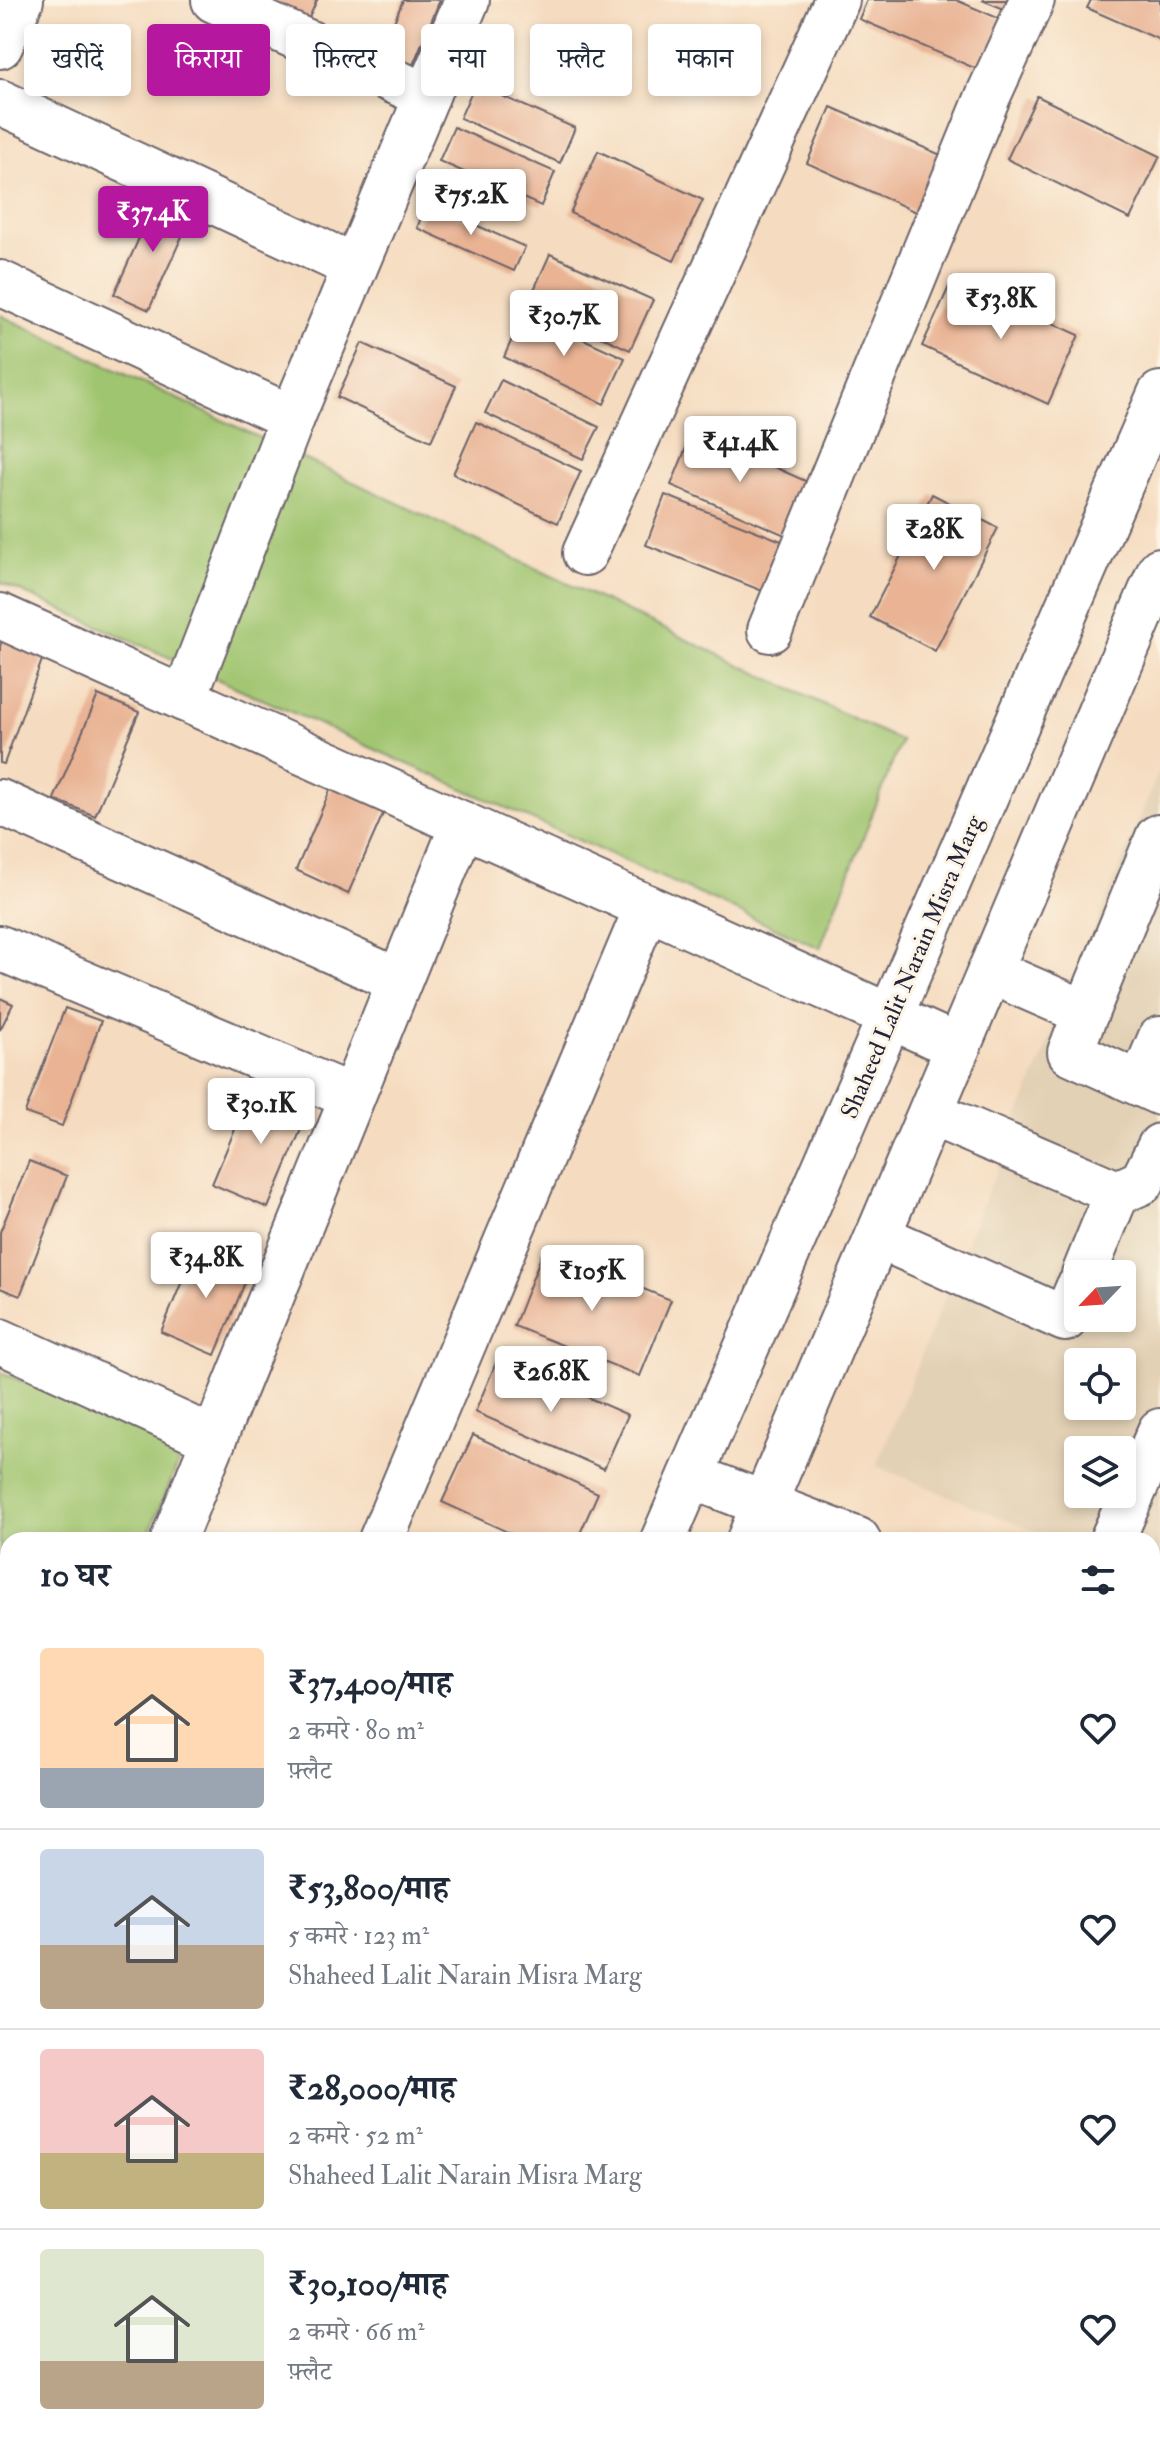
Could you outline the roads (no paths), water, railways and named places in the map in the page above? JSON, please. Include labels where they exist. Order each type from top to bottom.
[{"type":"street","points":[[0,46],[21,0]]},
{"type":"street","points":[[214,0],[421,93]]},
{"type":"street","points":[[457,24],[467,0]]},
{"type":"street","points":[[585,553],[837,0]]},
{"type":"street","points":[[770,630],[983,108],[1032,0]]},
{"type":"street","points":[[184,699],[292,418],[427,96]]},
{"type":"street","points":[[0,102],[355,267]]},
{"type":"street","points":[[0,283],[292,418]]},
{"type":"street","name":"Shaheed Lalit Narain Misra Marg","points":[[666,1532],[1160,394]]},
{"type":"street","points":[[757,1522],[990,971],[1155,595]]},
{"type":"street","points":[[0,616],[958,1047]]},
{"type":"street","points":[[0,802],[399,981]]},
{"type":"street","points":[[176,1532],[463,824]]},
{"type":"street","points":[[1158,837],[1070,1052],[1150,1089],[1160,1039]]},
{"type":"street","points":[[384,1532],[647,907]]},
{"type":"street","points":[[0,948],[352,1097]]},
{"type":"street","points":[[990,971],[1086,1013]]},
{"type":"street","points":[[931,1113],[1117,1193]]},
{"type":"street","points":[[1090,1260],[1117,1193],[1142,1182],[1160,1146]]},
{"type":"street","points":[[878,1236],[1064,1319]]},
{"type":"street","points":[[0,1341],[214,1439]]},
{"type":"street","points":[[1116,1532],[1160,1431]]},
{"type":"street","points":[[691,1476],[757,1522],[813,1532]]}]
